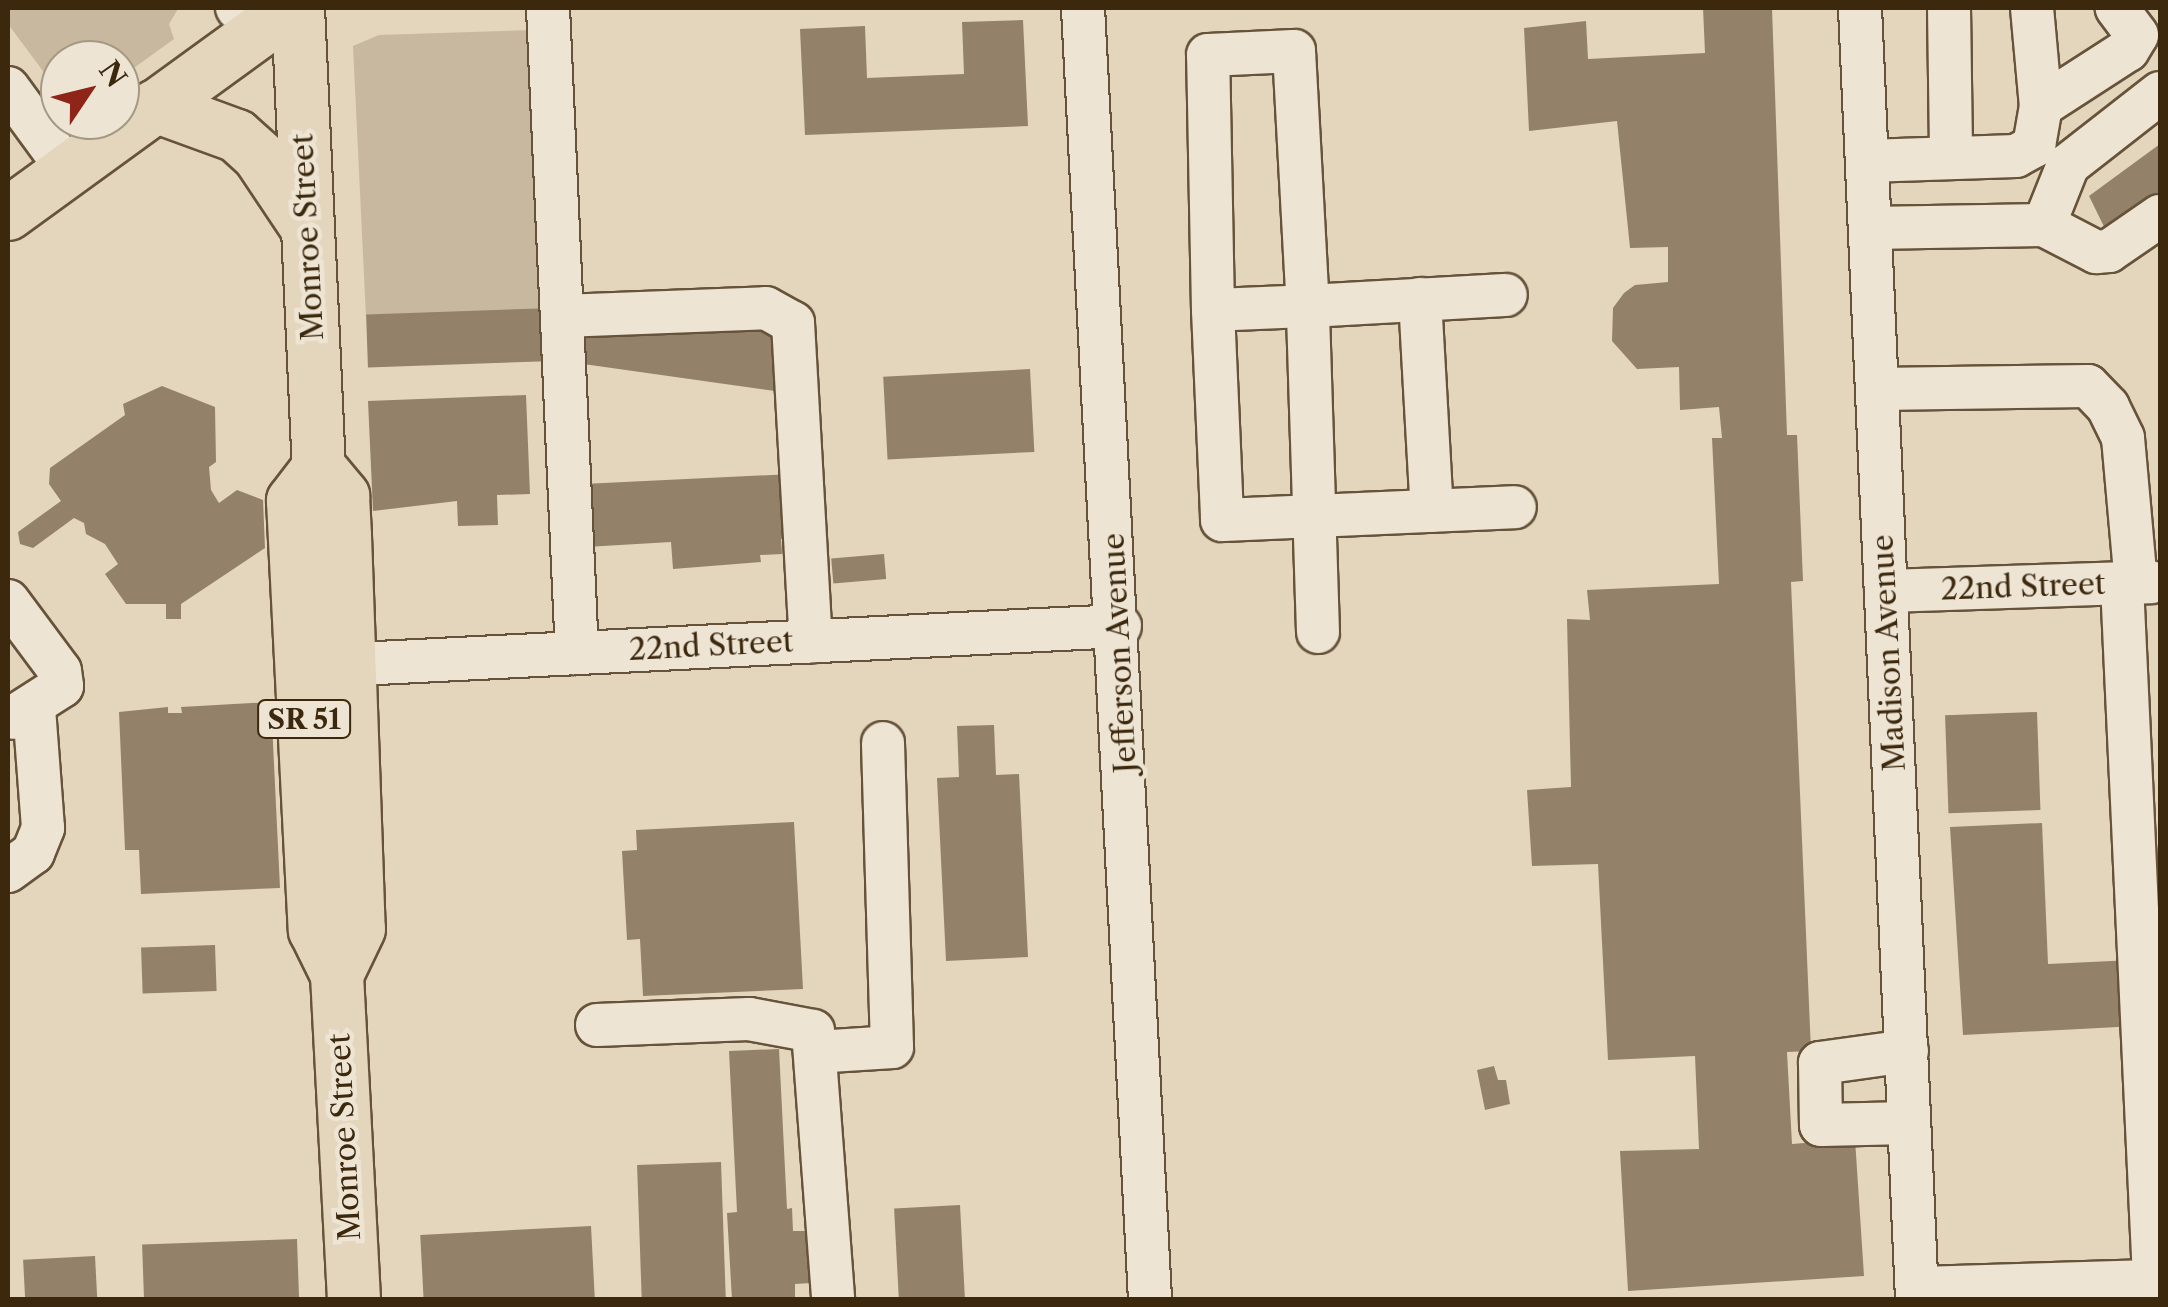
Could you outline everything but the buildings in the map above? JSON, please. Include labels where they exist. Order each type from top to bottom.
[{"type":"main road","points":[[8,214],[155,106],[274,11]]},
{"type":"main road","name":"Monroe Street","points":[[274,11],[308,230],[320,467],[342,496],[325,666],[359,928],[336,976],[354,1300]]},
{"type":"main road","points":[[155,106],[236,136],[259,156],[308,230]]},
{"type":"street","points":[[548,8],[577,653]]},
{"type":"street","name":"Jefferson Avenue","points":[[1083,8],[1120,626],[1150,1300]]},
{"type":"street","name":"Madison Avenue","points":[[1860,8],[1917,1294]]},
{"type":"street","points":[[1949,8],[1951,158]]},
{"type":"street","points":[[1867,161],[2016,156],[2034,146],[2041,106],[2032,8]]},
{"type":"street","points":[[2041,106],[2128,50],[2137,35],[2118,8]]},
{"type":"street","points":[[1318,632],[1315,516],[1308,306],[1294,51],[1208,55],[1222,520],[1315,516],[1432,511],[1514,508]]},
{"type":"street","points":[[8,88],[68,170]]},
{"type":"street","points":[[2044,225],[2068,166],[2160,93]]},
{"type":"street","points":[[1870,228],[2044,225],[2096,252],[2110,251],[2160,216]]},
{"type":"street","points":[[1213,310],[1506,295]]},
{"type":"street","points":[[1420,300],[1432,511]]},
{"type":"street","points":[[562,316],[766,308],[793,323],[811,642]]},
{"type":"street","points":[[1877,389],[2088,386],[2123,438],[2140,583],[2156,1287],[1917,1294]]},
{"type":"street","name":"22nd Street","points":[[1886,591],[2140,583]]},
{"type":"street","points":[[8,601],[60,672],[60,692],[21,713],[43,828],[33,853],[8,871]]},
{"type":"street","name":"22nd Street","points":[[325,666],[1120,626]]},
{"type":"street","points":[[816,1052],[892,1047],[882,743]]},
{"type":"street","points":[[597,1025],[749,1019],[813,1031],[833,1300]]},
{"type":"street","points":[[1907,1052],[1820,1063],[1820,1110],[1821,1125],[1909,1123]]},
{"type":"shaded area","points":[[8,8],[178,9],[169,24],[174,39],[140,64],[140,40],[40,40],[40,67],[8,24]]},
{"type":"shaded area","points":[[534,30],[552,308],[366,317],[353,46],[379,35]]}]
